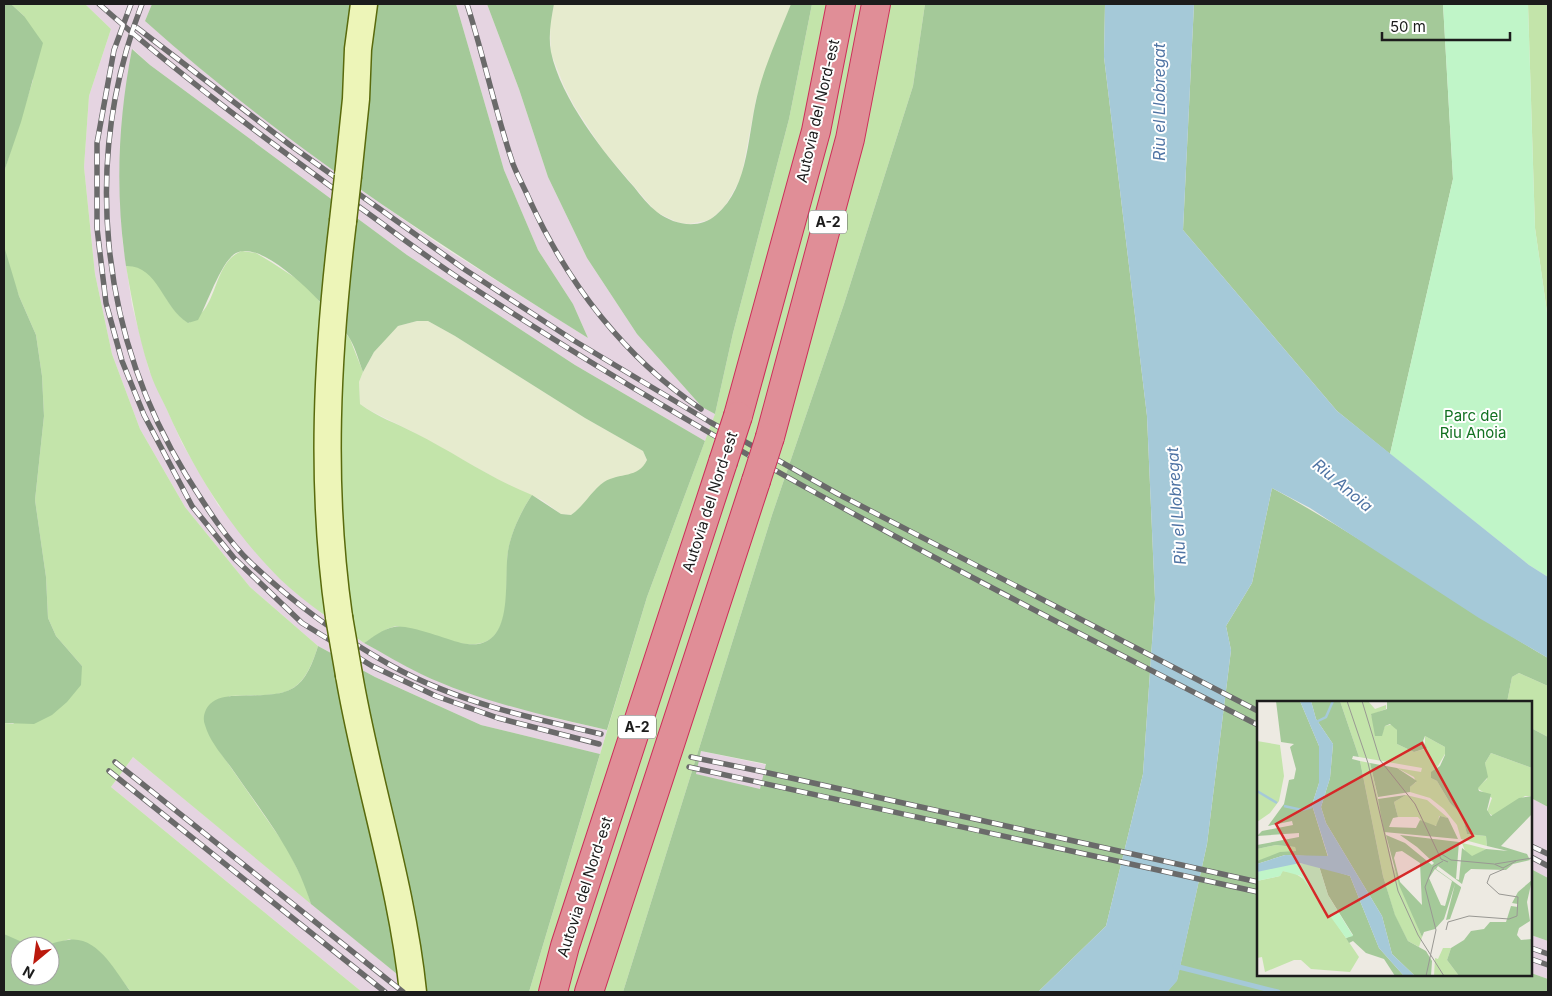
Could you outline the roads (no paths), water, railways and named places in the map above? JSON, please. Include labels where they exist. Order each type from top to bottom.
[{"type":"highway","name":"Autovia del Nord-est","points":[[553,992],[568,937],[738,416],[816,131],[841,4]]},
{"type":"highway","name":"A-2","points":[[589,992],[770,437],[850,139],[876,4]]},
{"type":"main road","points":[[345,4],[358,50]]},
{"type":"main road","points":[[364,4],[358,50],[356,100],[333,308],[326,409],[328,523],[339,617],[366,764],[403,928],[412,985]]},
{"type":"water","points":[[1105,4],[1194,4],[1183,230],[1337,411],[1529,565],[1548,577],[1548,658],[1479,618],[1310,508],[1272,488],[1252,583],[1226,626],[1231,650],[1207,844],[1177,981],[1167,992],[1038,992],[1106,926],[1143,774],[1155,599],[1147,416],[1104,57]]},
{"type":"waterway","points":[[1175,966],[1278,992]]},
{"type":"railway","points":[[99,4],[190,80],[316,176],[418,250],[556,341],[753,458],[953,568],[1257,724]]},
{"type":"railway","points":[[131,4],[114,50],[97,143],[97,228],[106,303],[122,361],[144,415],[192,506],[234,558],[302,623],[372,666],[436,696],[498,718],[599,744]]},
{"type":"railway","points":[[142,4],[123,63],[111,123],[107,183],[109,244],[118,304],[134,363],[157,420],[186,475],[224,532],[251,563],[301,606],[355,644],[392,666],[442,690],[494,708],[601,734]]},
{"type":"railway","points":[[467,4],[513,164],[545,232],[581,290],[601,317],[648,367],[673,389],[701,409]]},
{"type":"railway","points":[[136,27],[290,145],[464,269],[573,340],[710,422],[838,494],[1257,710]]},
{"type":"railway","points":[[691,757],[1257,882]]},
{"type":"railway","points":[[115,762],[403,992]]},
{"type":"railway","points":[[689,767],[1257,892]]},
{"type":"railway","points":[[109,771],[385,992]]},
{"type":"railway","points":[[1532,846],[1548,854]]},
{"type":"railway","points":[[1532,858],[1548,866]]},
{"type":"railway","points":[[1532,948],[1548,954]]},
{"type":"railway","points":[[1532,959],[1548,965]]},
{"type":"water label","name":"Riu el Llobregat","points":[[1159,102]]},
{"type":"water label","name":"Riu Anoia","points":[[1343,485]]},
{"type":"water label","name":"Riu el Llobregat","points":[[1176,506]]},
{"type":"park label","name":"Parc del Riu Anoia","points":[[1473,424]]}]
